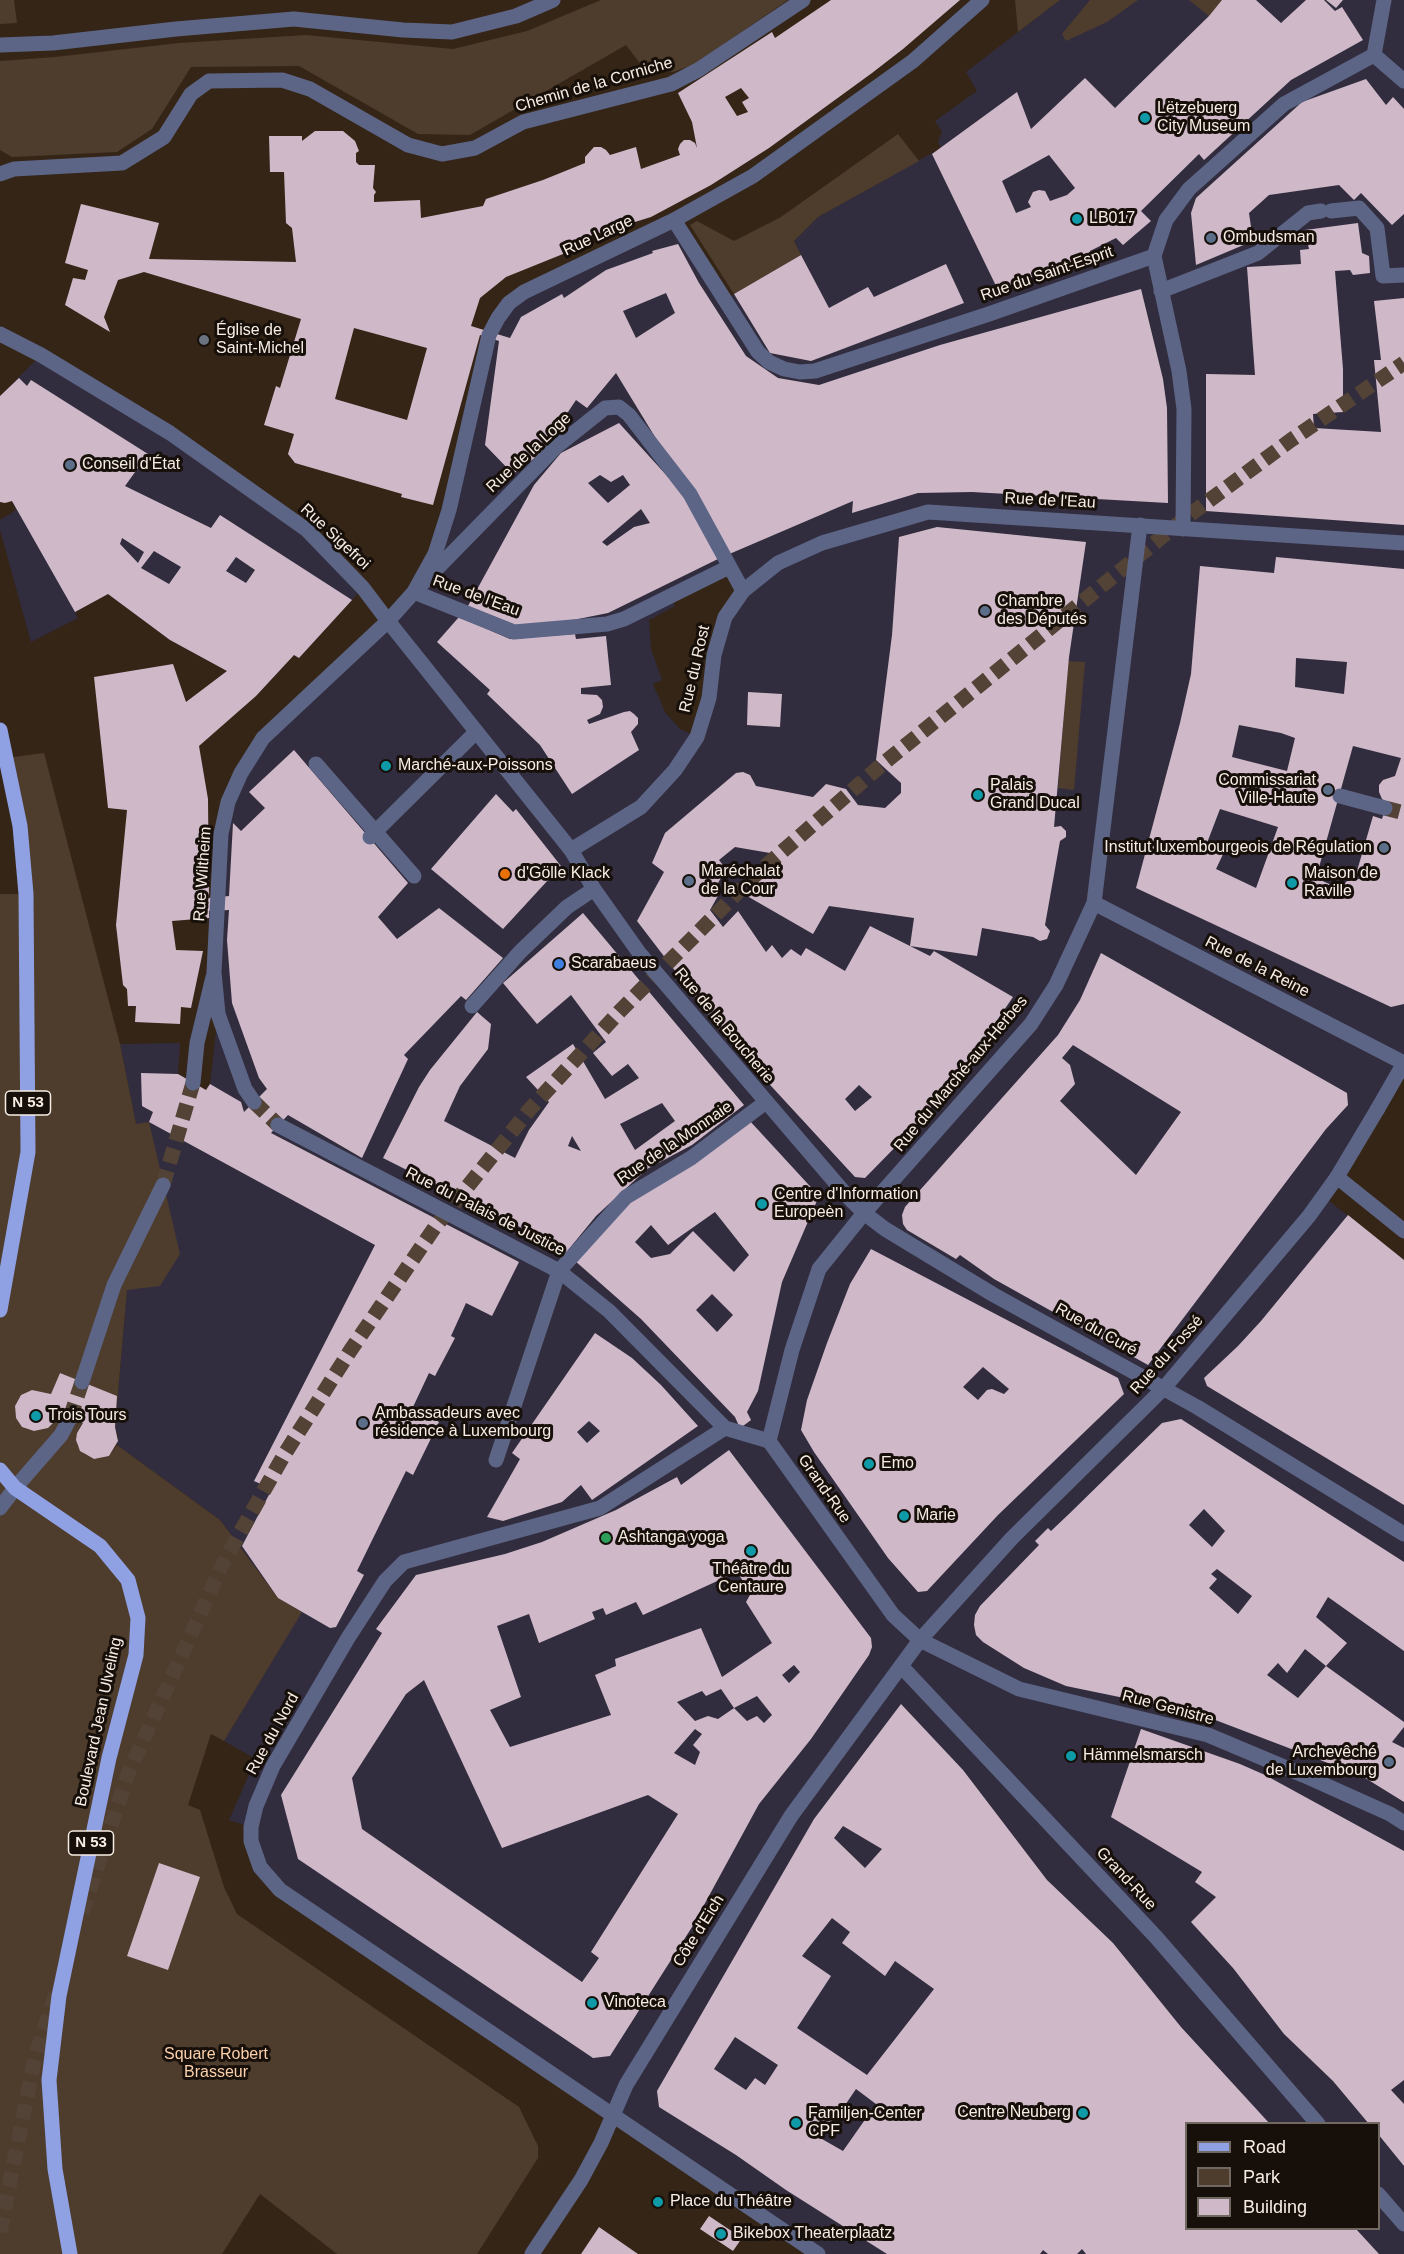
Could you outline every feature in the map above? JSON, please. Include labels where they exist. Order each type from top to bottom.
[{"type":"main road","name":"N 53","points":[[0,730],[20,826],[26,894],[28,1152],[0,1310]]},
{"type":"main road","name":"Boulevard Jean Ulveling","points":[[0,1470],[15,1488],[100,1545],[128,1580],[138,1618],[136,1655],[109,1758],[59,1996],[49,2080],[55,2169],[70,2254]]},
{"type":"street","points":[[0,45],[53,44],[176,29],[294,20],[452,32],[516,16],[553,0]]},
{"type":"street","name":"Chemin de la Corniche","points":[[0,174],[14,169],[122,163],[164,137],[191,94],[209,81],[282,80],[310,89],[408,145],[442,154],[475,148],[523,122],[671,84],[698,70],[803,0]]},
{"type":"street","name":"Rue Large","points":[[388,621],[414,592],[435,554],[449,510],[489,335],[509,303],[524,292],[674,220],[753,176],[913,61],[982,0]]},
{"type":"street","points":[[1374,55],[1384,0]]},
{"type":"street","points":[[1374,55],[1404,81]]},
{"type":"street","points":[[1183,529],[1184,410],[1179,371],[1154,256],[1166,220],[1189,189],[1284,104],[1374,55]]},
{"type":"street","points":[[1161,291],[1258,253],[1308,213],[1359,208],[1377,228],[1383,276],[1404,275]]},
{"type":"street","name":"Rue du Saint-Esprit","points":[[674,220],[758,352],[769,362],[784,369],[800,372],[815,370],[989,314],[1154,256]]},
{"type":"street","name":"Rue Sigefroi","points":[[0,334],[40,355],[170,433],[307,530],[363,588],[571,850]]},
{"type":"street","name":"Rue de la Loge","points":[[414,592],[556,447],[605,408],[619,407],[629,416],[690,494],[743,591]]},
{"type":"street","name":"Rue de l'Eau","points":[[725,617],[743,591],[778,563],[822,543],[928,513],[1404,543]]},
{"type":"street","name":"Rue du Marché-aux-Herbes","points":[[769,1441],[792,1350],[819,1269],[864,1213],[1031,1024],[1056,986],[1094,903],[1140,525]]},
{"type":"street","name":"Rue de l'Eau","points":[[414,592],[514,632],[607,624],[624,619],[729,567]]},
{"type":"street","name":"Rue du Rost","points":[[571,850],[641,807],[675,770],[697,737],[709,698],[714,655],[725,617]]},
{"type":"street","name":"Rue Wiltheim","points":[[193,1083],[197,1043],[214,972],[221,834],[228,802],[241,773],[263,738],[388,621]]},
{"type":"street","points":[[372,835],[476,732]]},
{"type":"street","points":[[316,764],[372,835],[414,876]]},
{"type":"street","points":[[1340,796],[1385,808]]},
{"type":"street","name":"Rue de la Boucherie","points":[[571,850],[594,889],[640,954],[864,1213]]},
{"type":"street","points":[[472,1006],[567,907],[594,889]]},
{"type":"street","name":"Rue de la Reine","points":[[1094,903],[1404,1063]]},
{"type":"street","points":[[214,972],[218,1014],[245,1089],[254,1102]]},
{"type":"street","name":"Rue du Fossé","points":[[920,1641],[1012,1538],[1164,1388],[1309,1216],[1337,1177],[1404,1063]]},
{"type":"street","name":"Rue de la Monnaie","points":[[559,1270],[626,1197],[691,1158],[766,1102]]},
{"type":"street","name":"Rue du Palais de Justice","points":[[278,1125],[559,1270],[609,1311],[725,1428],[769,1441]]},
{"type":"street","points":[[1337,1177],[1404,1231]]},
{"type":"street","points":[[82,1382],[114,1285],[163,1185]]},
{"type":"street","name":"Rue du Curé","points":[[864,1213],[885,1229],[994,1295],[1254,1440],[1404,1533]]},
{"type":"street","points":[[496,1460],[559,1270]]},
{"type":"street","points":[[0,1508],[61,1435],[70,1418]]},
{"type":"street","name":"Rue du Nord","points":[[614,2115],[280,1890],[260,1867],[251,1841],[251,1827],[256,1806],[279,1756],[348,1638],[385,1581],[404,1562],[600,1508],[725,1428]]},
{"type":"street","name":"Grand-Rue","points":[[769,1441],[892,1615],[920,1641]]},
{"type":"street","name":"Côte d'Eich","points":[[532,2254],[581,2180],[601,2143],[626,2085],[791,1816],[920,1641]]},
{"type":"street","name":"Rue Genistre","points":[[920,1641],[1018,1689],[1208,1735],[1390,1814],[1404,1823]]},
{"type":"street","name":"Grand-Rue","points":[[901,1666],[1156,1937],[1316,2122]]},
{"type":"street","points":[[614,2115],[818,2254]]},
{"type":"street","points":[[1380,2196],[1404,2224]]},
{"type":"shaded area","points":[[1060,0],[1404,0],[1404,1063],[1324,1197],[1404,1260],[1404,2254],[818,2254],[267,1878],[251,1827],[229,1820],[256,1759],[224,1741],[301,1612],[278,1598],[220,1520],[117,1445],[118,1436],[115,1427],[127,1290],[163,1185],[148,1123],[136,1125],[120,1044],[180,1043],[178,1074],[206,1090],[210,1084],[218,1014],[221,834],[263,738],[388,621],[435,554],[489,335],[509,303],[674,220],[724,300],[801,255],[794,241],[818,217],[941,148],[938,142],[942,132],[935,121],[977,91],[966,72]],"holes":[[[729,567],[743,591],[714,655],[697,737],[680,729],[665,712],[653,684],[662,680],[651,649],[649,620],[675,606],[671,596]]]},
{"type":"shaded area","points":[[41,355],[242,483],[363,588],[299,658],[293,655],[256,696],[227,671],[170,640],[108,594],[75,612],[78,618],[31,642],[0,530],[0,520],[16,510],[12,501],[0,502],[0,396]]},
{"type":"green space","points":[[0,0],[14,0],[17,23],[0,24]]},
{"type":"green space","points":[[601,0],[788,0],[693,65],[673,72],[642,66],[626,45],[470,135],[418,134],[299,66],[191,67],[152,129],[117,152],[12,157],[0,150],[0,61],[179,43],[306,35],[453,49],[527,31]]},
{"type":"green space","points":[[1015,0],[1060,0],[1018,32]]},
{"type":"green space","points":[[1090,0],[1138,0],[1107,22],[1066,41],[1062,34]]},
{"type":"green space","points":[[1189,0],[1223,0],[1209,16]]},
{"type":"green space","points":[[898,134],[919,161],[818,217],[794,241],[801,255],[734,294],[690,225],[697,221],[734,241],[781,217]]},
{"type":"green space","points":[[1068,661],[1085,662],[1074,790],[1058,788]]},
{"type":"green space","name":"Square Robert Brasseur","points":[[44,753],[120,1044],[136,1124],[149,1122],[180,1254],[160,1286],[127,1290],[115,1427],[60,1373],[51,1394],[32,1390],[21,1395],[15,1406],[16,1418],[22,1427],[34,1431],[48,1428],[57,1413],[83,1423],[77,1433],[77,1445],[84,1454],[94,1459],[109,1456],[117,1445],[220,1520],[278,1598],[302,1612],[224,1741],[211,1734],[188,1805],[200,1810],[224,1887],[237,1914],[519,2107],[538,2146],[538,2158],[477,2254],[337,2254],[260,2194],[222,2254],[0,2254],[0,894],[25,894],[6,758]]},
{"type":"building","points":[[831,0],[960,0],[872,73],[769,148],[711,185],[651,217],[567,243],[566,252],[563,254],[506,277],[480,298],[471,326],[510,338],[521,317],[562,294],[564,298],[606,270],[653,253],[652,251],[678,244],[699,283],[746,356],[778,378],[819,385],[940,345],[1141,289],[1163,379],[1167,408],[1168,503],[972,492],[918,493],[852,513],[853,501],[727,555],[616,373],[587,408],[576,400],[540,454],[513,474],[485,445],[499,341],[480,335],[433,505],[295,463],[288,454],[294,434],[264,425],[276,386],[280,388],[301,319],[144,272],[118,280],[104,317],[110,332],[65,305],[73,278],[85,280],[88,270],[65,263],[81,204],[159,223],[149,259],[296,262],[292,228],[286,223],[284,172],[270,172],[269,136],[302,136],[302,141],[315,131],[343,131],[355,141],[359,151],[356,153],[356,162],[359,165],[375,165],[374,202],[420,200],[421,218],[483,206],[486,199],[585,163],[585,157],[594,147],[601,147],[610,155],[636,147],[641,169],[680,155],[678,149],[684,140],[695,143],[697,148],[692,122],[678,93],[772,32],[775,38]],"holes":[[[741,88],[749,98],[742,102],[748,112],[737,116],[725,97]],[[666,293],[675,313],[636,338],[623,311]],[[354,328],[427,348],[407,420],[335,399]]]},
{"type":"building","name":"Lëtzebuerg City Museum","points":[[1222,0],[1256,0],[1281,23],[1306,0],[1324,0],[1335,11],[1342,7],[1363,40],[1291,80],[1204,160],[1199,154],[1141,211],[1151,221],[1123,245],[1116,238],[1090,251],[1091,255],[998,290],[932,154],[1017,92],[1031,129],[1085,78],[1115,108],[1209,16]],"holes":[[[1049,155],[1075,188],[1067,195],[1050,201],[1045,191],[1033,192],[1028,202],[1031,207],[1016,213],[1002,181]]]},
{"type":"building","points":[[1326,0],[1343,0],[1336,8]]},
{"type":"building","points":[[1366,79],[1386,105],[1393,97],[1404,109],[1404,214],[1392,225],[1361,193],[1354,200],[1339,185],[1269,195],[1249,213],[1253,241],[1196,265],[1191,213],[1196,198],[1302,102]]},
{"type":"building","points":[[1358,223],[1362,253],[1369,256],[1370,273],[1353,275],[1350,270],[1335,271],[1343,369],[1343,412],[1313,414],[1314,428],[1381,432],[1374,360],[1381,360],[1374,301],[1404,298],[1404,525],[1206,511],[1206,374],[1255,375],[1247,267],[1301,264],[1300,250],[1309,249],[1305,230]]},
{"type":"building","points":[[801,255],[829,308],[868,287],[874,297],[946,264],[964,303],[811,361],[770,353],[734,294]]},
{"type":"building","points":[[19,378],[27,386],[31,380],[148,454],[125,486],[211,528],[220,515],[352,600],[299,658],[294,655],[256,696],[199,746],[208,799],[209,898],[229,896],[233,823],[241,831],[265,808],[249,792],[294,750],[408,883],[378,917],[397,939],[439,908],[503,958],[466,1000],[461,996],[404,1055],[408,1059],[362,1158],[288,1115],[271,1133],[519,1262],[492,1316],[466,1303],[451,1336],[455,1338],[435,1376],[429,1373],[413,1407],[439,1422],[413,1475],[406,1471],[357,1571],[364,1575],[336,1627],[330,1628],[278,1598],[242,1546],[272,1489],[254,1481],[375,1245],[149,1122],[153,1112],[142,1106],[141,1073],[178,1074],[206,1090],[210,1084],[241,1102],[244,1112],[267,1089],[259,1078],[232,1003],[227,940],[229,910],[209,911],[209,918],[172,921],[176,950],[203,951],[191,1008],[181,1007],[180,1024],[135,1022],[136,1006],[128,1006],[127,989],[123,985],[116,925],[127,810],[108,808],[94,677],[173,664],[186,702],[227,671],[170,640],[108,594],[75,612],[12,501],[0,502],[0,396]],"holes":[[[122,538],[144,552],[138,563],[120,544]],[[154,551],[181,567],[169,584],[141,568]],[[236,557],[255,570],[246,583],[226,571]]]},
{"type":"building","points":[[619,423],[688,499],[720,558],[608,613],[558,623],[517,626],[468,606],[534,485],[561,453]],"holes":[[[600,475],[611,482],[623,475],[630,485],[608,503],[588,483]],[[641,509],[650,523],[634,527],[607,546],[602,542]]]},
{"type":"building","points":[[937,527],[1086,542],[1069,657],[1054,827],[1061,826],[1066,831],[1066,837],[1060,841],[1045,925],[1050,931],[1047,939],[1040,941],[1033,937],[982,928],[977,956],[910,946],[930,956],[934,951],[1013,997],[965,1067],[909,1133],[865,1178],[855,1177],[725,1036],[637,921],[664,872],[652,863],[665,833],[736,773],[743,772],[750,775],[756,786],[813,797],[826,784],[846,789],[858,805],[885,808],[901,793],[901,783],[876,760],[892,635],[899,537]],"holes":[[[735,847],[770,853],[777,863],[772,879],[758,875],[747,896],[813,934],[829,906],[914,918],[910,946],[870,926],[845,971],[806,948],[801,956],[791,949],[782,958],[772,945],[766,952],[738,911],[723,927],[710,910],[719,894],[714,890],[726,869],[719,860]],[[859,1085],[872,1097],[855,1111],[845,1099]]]},
{"type":"building","points":[[1276,557],[1404,569],[1404,1004],[1391,1007],[1136,888],[1191,674],[1200,566],[1274,573]],"holes":[[[1296,658],[1347,662],[1344,694],[1295,687]],[[1239,725],[1295,738],[1287,771],[1232,757]],[[1353,746],[1401,758],[1395,776],[1383,780],[1379,785],[1382,799],[1387,802],[1382,819],[1373,816],[1357,871],[1359,879],[1347,881],[1340,889],[1316,878]],[[1220,809],[1278,827],[1256,888],[1216,869],[1225,850],[1207,843]]]},
{"type":"building","points":[[459,617],[510,639],[575,634],[576,639],[606,636],[611,685],[581,688],[581,694],[597,695],[602,700],[603,707],[600,714],[587,720],[589,724],[630,711],[638,718],[638,724],[631,732],[639,750],[572,794],[540,745],[487,694],[490,690],[437,642]]},
{"type":"building","points":[[748,692],[782,694],[780,727],[747,725]]},
{"type":"building","name":"d'Gölle Klack","points":[[496,794],[513,812],[516,809],[561,866],[503,929],[431,869]]},
{"type":"building","points":[[583,913],[744,1105],[692,1145],[647,1169],[596,1216],[564,1255],[526,1230],[383,1158],[419,1087],[477,1012],[491,1024],[488,1049],[460,1086],[444,1121],[515,1158],[529,1130],[549,1102],[526,1077],[573,1044],[605,1099],[639,1078],[628,1064],[612,1076],[593,1053],[606,1042],[571,995],[537,1024],[503,983]],"holes":[[[662,1103],[675,1121],[635,1150],[620,1124]],[[572,1136],[581,1151],[568,1146]]]},
{"type":"building","points":[[1101,953],[1347,1093],[1348,1105],[1326,1129],[1148,1365],[994,1279],[960,1255],[956,1259],[907,1230],[903,1224],[902,1215],[905,1207],[1058,1035],[1080,1000]],"holes":[[[1073,1045],[1181,1112],[1136,1175],[1060,1101],[1075,1084],[1070,1065],[1062,1058]]]},
{"type":"building","points":[[749,1120],[819,1196],[782,1282],[758,1391],[747,1412],[751,1420],[743,1426],[739,1426],[735,1417],[641,1319],[574,1260],[629,1201]],"holes":[[[715,1212],[749,1255],[734,1272],[693,1231],[670,1254],[651,1258],[635,1242],[651,1225],[668,1245]],[[712,1294],[733,1315],[717,1332],[696,1310]]]},
{"type":"building","points":[[1348,1215],[1404,1260],[1404,1505],[1207,1386],[1204,1378],[1261,1321]]},
{"type":"building","points":[[871,1249],[1118,1378],[1124,1394],[998,1515],[927,1591],[918,1592],[888,1558],[801,1430],[807,1400],[850,1284]],"holes":[[[983,1367],[1009,1389],[1004,1394],[992,1389],[987,1390],[978,1400],[963,1387]]]},
{"type":"building","points":[[595,1333],[632,1358],[661,1385],[698,1426],[592,1500],[581,1485],[562,1502],[503,1521],[487,1517],[520,1459],[512,1453]],"holes":[[[589,1421],[600,1431],[587,1443],[577,1432]]]},
{"type":"building","name":"Trois Tours","points":[[60,1373],[117,1396],[115,1427],[118,1441],[109,1456],[94,1459],[80,1451],[76,1440],[83,1423],[57,1413],[48,1428],[34,1431],[22,1427],[16,1418],[15,1406],[21,1395],[32,1390],[51,1394]]},
{"type":"building","points":[[1181,1419],[1404,1562],[1404,1651],[1328,1597],[1316,1617],[1347,1643],[1326,1666],[1404,1722],[1404,1727],[1392,1742],[1404,1748],[1404,1802],[1362,1776],[1197,1713],[1066,1686],[1024,1668],[983,1642],[976,1635],[975,1615],[980,1606],[1039,1545],[1035,1541],[1048,1528],[1051,1531],[1162,1423]],"holes":[[[1204,1509],[1225,1531],[1212,1547],[1189,1525]],[[1217,1569],[1252,1596],[1238,1614],[1209,1588],[1217,1579],[1211,1574]],[[1305,1649],[1326,1666],[1298,1698],[1267,1675],[1278,1663],[1287,1673]]]},
{"type":"building","points":[[729,1450],[871,1638],[872,1647],[869,1655],[811,1739],[759,1804],[692,1927],[610,2056],[593,2058],[298,1859],[281,1795],[382,1633],[376,1629],[416,1575],[505,1554],[542,1542],[616,1510],[677,1477],[681,1485]],"holes":[[[737,1572],[751,1593],[746,1602],[772,1643],[722,1677],[701,1628],[615,1659],[616,1666],[595,1675],[611,1715],[510,1747],[490,1710],[521,1697],[497,1626],[529,1614],[539,1643],[595,1619],[592,1612],[603,1608],[606,1615],[636,1602],[643,1615]],[[794,1665],[800,1672],[789,1683],[782,1675]],[[424,1680],[502,1848],[648,1795],[678,1814],[591,1952],[599,1958],[582,1982],[362,1829],[352,1778],[406,1694]],[[721,1689],[734,1708],[718,1719],[708,1716],[695,1721],[677,1702],[702,1691],[706,1696]],[[757,1696],[772,1715],[764,1723],[757,1716],[747,1721],[734,1708]],[[695,1729],[702,1734],[693,1745],[700,1752],[695,1765],[674,1753]]]},
{"type":"building","points":[[901,1704],[963,1770],[1047,1880],[1113,1943],[1181,2027],[1268,2122],[1185,2122],[1185,2230],[1357,2230],[1379,2254],[1086,2254],[1082,2249],[1077,2254],[1048,2254],[1043,2250],[1040,2254],[887,2254],[659,2107],[657,2091],[814,1819]],"holes":[[[843,1826],[882,1849],[865,1868],[834,1838]],[[832,1918],[850,1932],[842,1943],[885,1976],[895,1961],[934,1989],[867,2075],[797,2028],[831,1976],[802,1956]],[[735,2037],[778,2065],[765,2085],[755,2078],[746,2090],[714,2069]],[[856,2089],[876,2104],[843,2151],[822,2139]]]},
{"type":"building","points":[[1141,1729],[1265,1775],[1404,1851],[1404,2080],[1391,2090],[1404,2104],[1404,2166],[1380,2136],[1380,2122],[1367,2122],[1333,2081],[1284,2034],[1233,1968],[1191,1922],[1216,1897],[1195,1882],[1202,1872],[1111,1817]]},
{"type":"building","points":[[159,1863],[200,1877],[168,1970],[127,1956]]},
{"type":"building","name":"Bikebox Theaterplaatz","points":[[709,2216],[742,2238],[733,2251],[700,2229]]},
{"type":"building","points":[[599,2227],[638,2254],[581,2254]]},
{"type":"tunnel","points":[[82,1913],[128,1774],[224,1561],[284,1455],[350,1351],[435,1227],[530,1109],[621,1010],[753,877],[879,767],[1184,519],[1291,440],[1404,363]]},
{"type":"tunnel","points":[[1385,808],[1404,813]]},
{"type":"tunnel","points":[[163,1185],[193,1083]]},
{"type":"tunnel","points":[[254,1102],[278,1125]]},
{"type":"tunnel","points":[[70,1418],[82,1382]]},
{"type":"tunnel","points":[[0,2232],[35,2057],[56,1993]]},
{"type":"place","name":"Lëtzebuerg City Museum","points":[[1145,118]]},
{"type":"place","name":"LB017","points":[[1077,219]]},
{"type":"place","name":"Ombudsman","points":[[1211,238]]},
{"type":"place","name":"Église de Saint-Michel","points":[[204,340]]},
{"type":"place","name":"Conseil d'État","points":[[70,465]]},
{"type":"place","name":"Chambre des Députés","points":[[985,611]]},
{"type":"place","name":"Marché-aux-Poissons","points":[[386,766]]},
{"type":"place","name":"Commissariat Ville-Haute","points":[[1328,790]]},
{"type":"place","name":"Palais Grand Ducal","points":[[978,795]]},
{"type":"place","name":"Institut luxembourgeois de Régulation","points":[[1384,848]]},
{"type":"place","name":"d'Gölle Klack","points":[[505,874]]},
{"type":"place","name":"Maréchalat de la Cour","points":[[689,881]]},
{"type":"place","name":"Maison de Raville","points":[[1292,883]]},
{"type":"place","name":"Scarabaeus","points":[[559,964]]},
{"type":"place","name":"Centre d'Information Europeèn","points":[[762,1204]]},
{"type":"place","name":"Trois Tours","points":[[36,1416]]},
{"type":"place","name":"Ambassadeurs avec résidence à Luxembourg","points":[[363,1423]]},
{"type":"place","name":"Emo","points":[[869,1464]]},
{"type":"place","name":"Marie","points":[[904,1516]]},
{"type":"place","name":"Ashtanga yoga","points":[[606,1538]]},
{"type":"place","name":"Théâtre du Centaure","points":[[751,1551]]},
{"type":"place","name":"Hämmelsmarsch","points":[[1071,1756]]},
{"type":"place","name":"Archevêché de Luxembourg","points":[[1389,1762]]},
{"type":"place","name":"Vinoteca","points":[[592,2003]]},
{"type":"place","name":"Centre Neuberg","points":[[1083,2113]]},
{"type":"place","name":"Familjen-Center CPF","points":[[796,2123]]},
{"type":"place","name":"Place du Théâtre","points":[[658,2202]]},
{"type":"place","name":"Bikebox Theaterplaatz","points":[[721,2234]]}]
